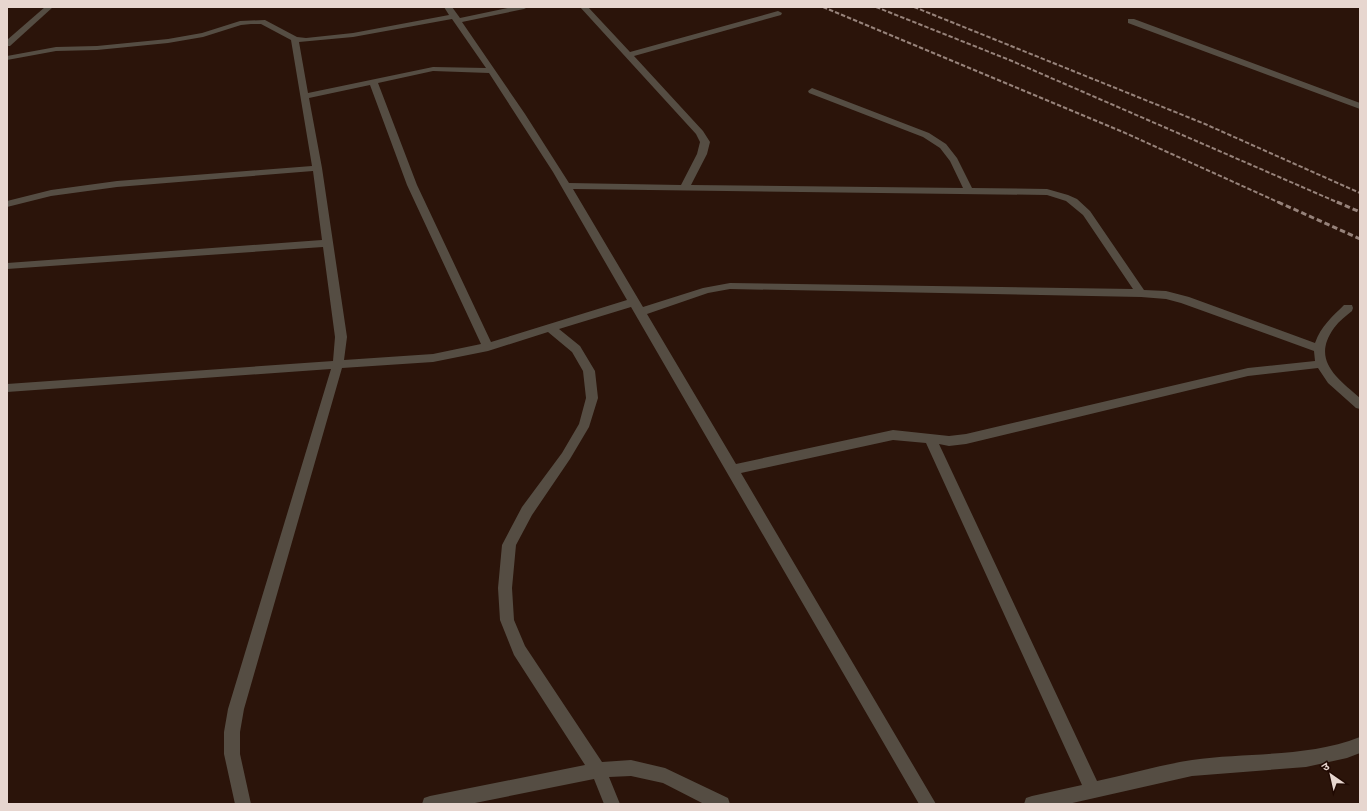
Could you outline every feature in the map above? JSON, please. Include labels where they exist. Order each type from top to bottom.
[{"type":"street","points":[[7,44],[49,7]]},
{"type":"street","points":[[7,58],[56,49],[97,48],[168,41],[202,35],[240,23],[262,22],[295,39],[306,40],[353,35],[453,15],[524,7]]},
{"type":"street","points":[[584,7],[700,133],[705,142],[702,154],[684,188]]},
{"type":"street","points":[[628,55],[778,13]]},
{"type":"street","points":[[453,15],[542,145],[567,186],[928,804]]},
{"type":"street","points":[[1131,22],[1360,106]]},
{"type":"street","points":[[243,804],[232,754],[232,732],[236,709],[246,668],[338,364],[341,337],[317,168],[295,39]]},
{"type":"street","points":[[305,96],[439,69],[492,71]]},
{"type":"street","points":[[372,82],[412,185],[488,347]]},
{"type":"street","points":[[812,91],[905,126],[943,146],[954,160],[969,191]]},
{"type":"street","points":[[7,204],[51,193],[117,184],[317,168]]},
{"type":"street","points":[[567,186],[1047,192],[1063,196],[1077,202],[1087,213],[1141,293]]},
{"type":"street","points":[[7,266],[328,243]]},
{"type":"street","points":[[7,388],[433,358],[488,347],[550,328],[707,290],[730,286],[1141,293],[1166,295],[1185,300],[1318,348]]},
{"type":"street","points":[[1348,308],[1329,326],[1318,348],[1320,364],[1332,379],[1360,405]]},
{"type":"street","points":[[550,328],[576,350],[590,371],[592,398],[585,424],[566,456],[528,511],[509,545],[504,588],[506,620],[518,650],[598,770],[612,804]]},
{"type":"street","points":[[732,470],[893,435],[949,441],[966,439],[1248,372],[1320,364]]},
{"type":"street","points":[[931,440],[1093,790]]},
{"type":"street","points":[[1032,804],[1192,768],[1306,759],[1347,750],[1360,745]]},
{"type":"street","points":[[430,804],[598,770],[631,768],[665,776],[722,804]]},
{"type":"railway","points":[[823,7],[1123,132],[1280,203]]},
{"type":"railway","points":[[876,7],[1012,61],[1339,203]]},
{"type":"railway","points":[[914,7],[1205,124],[1360,193]]},
{"type":"railway","points":[[1278,202],[1360,239]]},
{"type":"railway","points":[[1337,202],[1360,212]]}]
